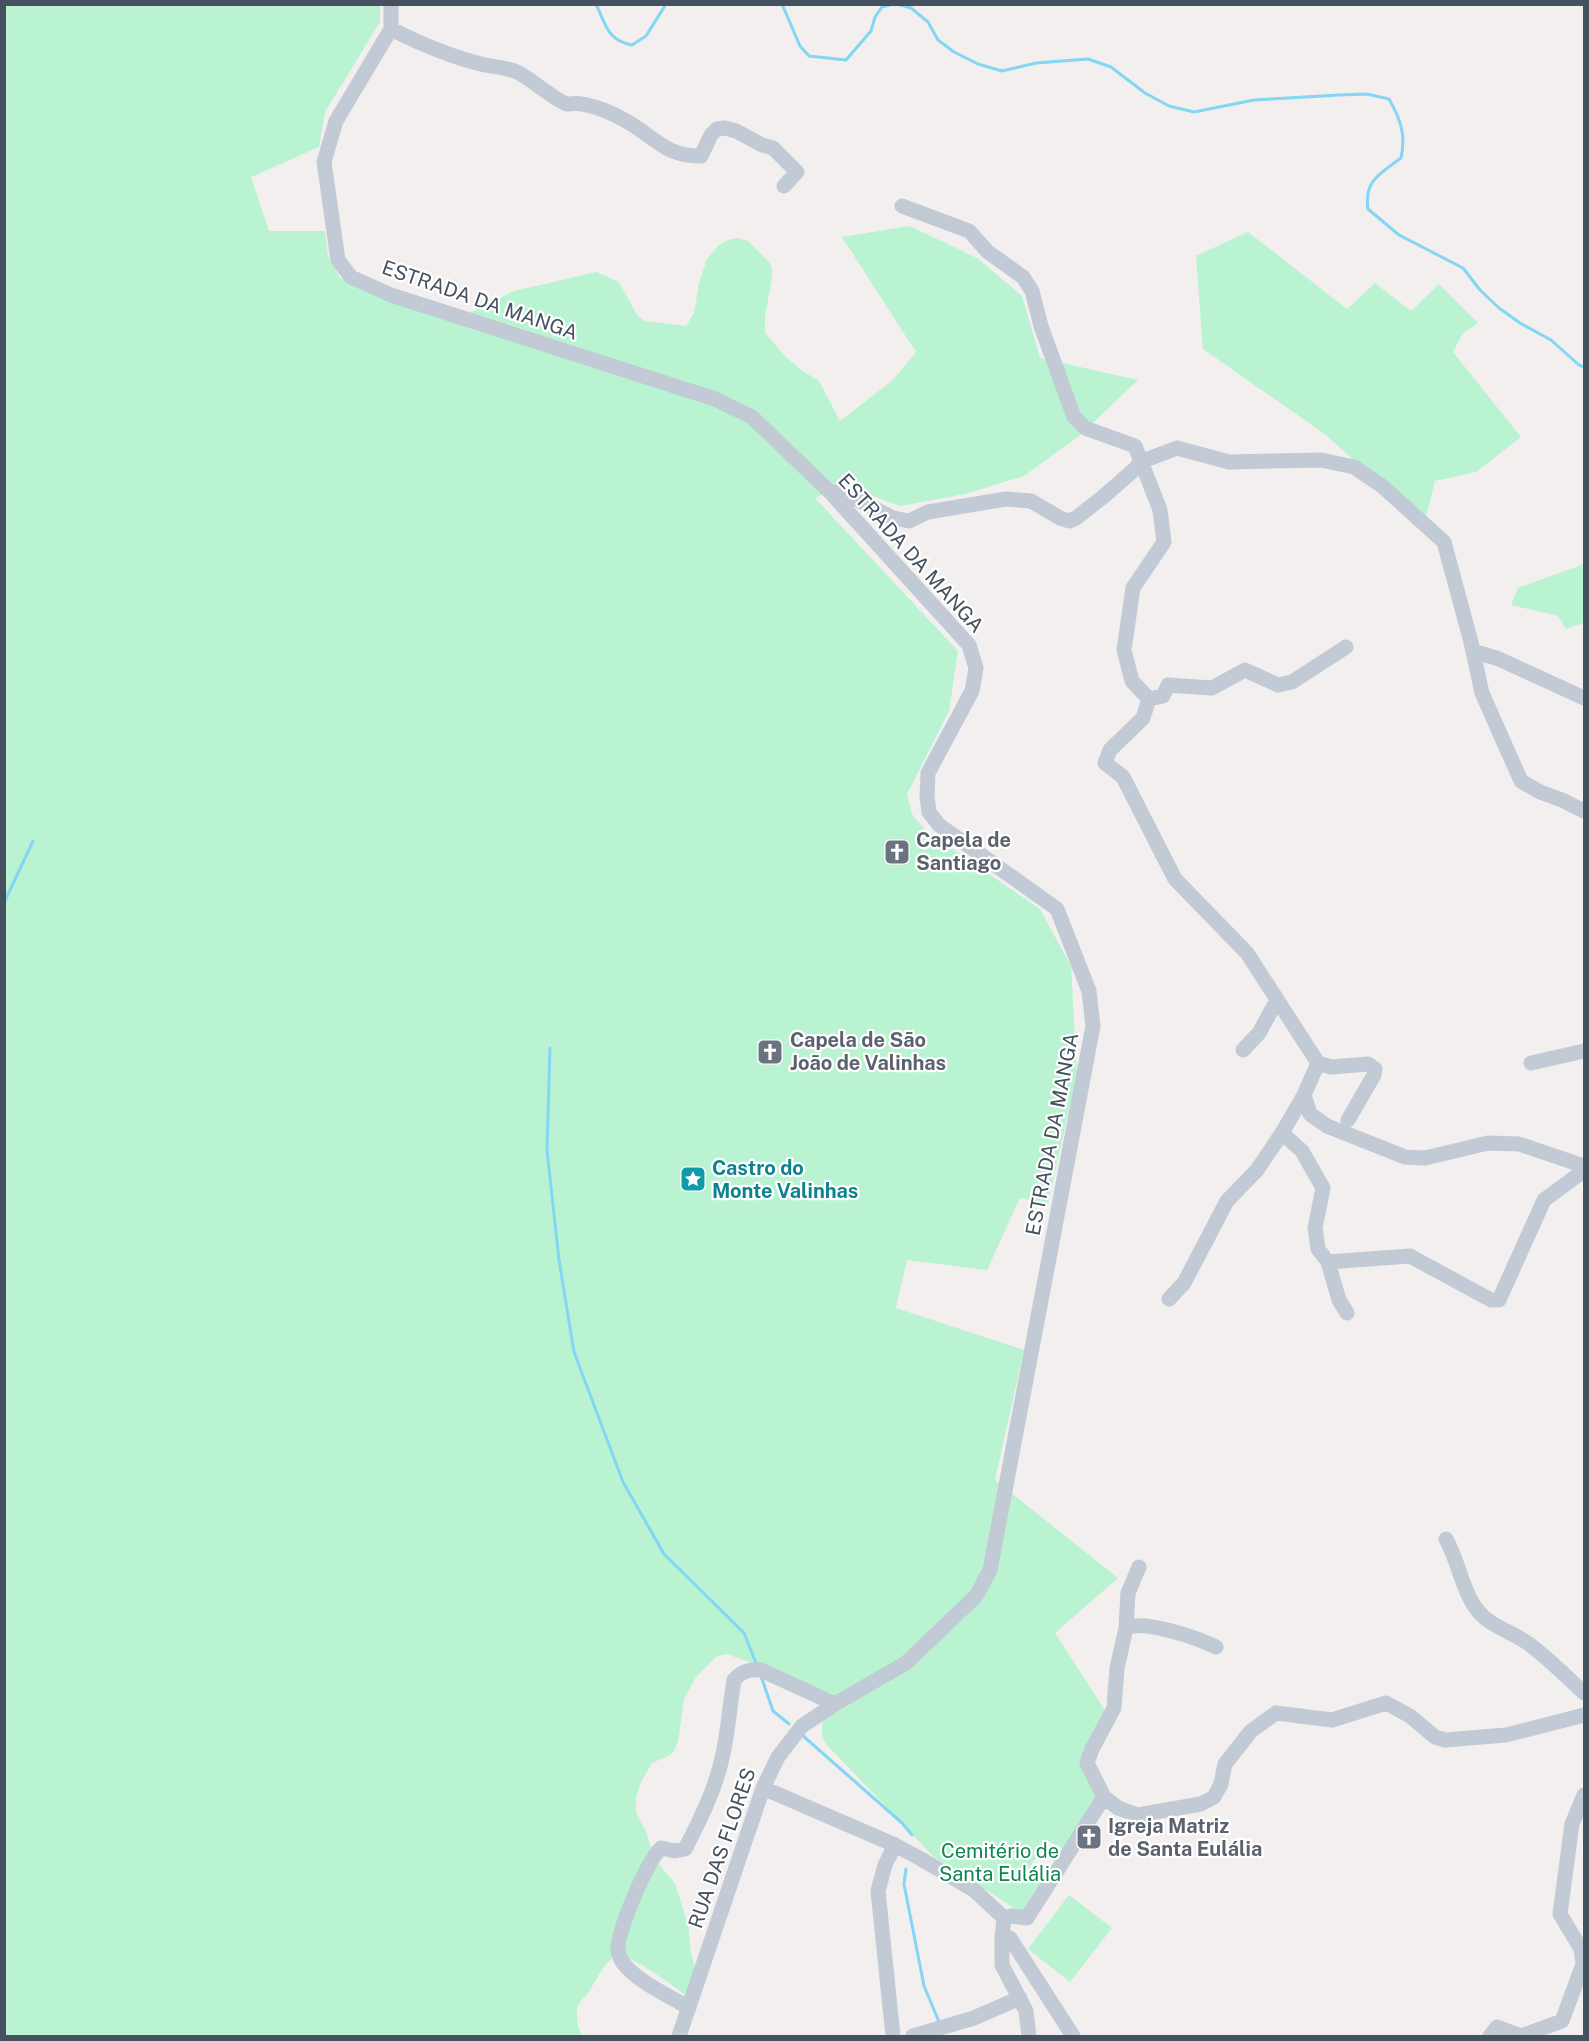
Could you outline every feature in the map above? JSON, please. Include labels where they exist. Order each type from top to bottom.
[{"type":"street","name":"ESTRADA DA MANGA","points":[[392,4],[391,29],[336,121],[324,162],[338,260],[351,277],[391,295],[714,399],[752,417],[830,492],[969,645],[976,668],[972,691],[928,773],[929,812],[939,825],[1057,909],[1089,991],[1093,1026],[1013,1449]]},
{"type":"street","points":[[391,29],[465,59],[516,71],[567,104],[590,105],[616,116],[629,122],[668,149],[686,156],[701,156],[711,135],[717,129],[725,128],[736,131],[762,145],[773,148],[797,172],[784,186]]},
{"type":"street","points":[[902,206],[969,231],[988,252],[1023,277],[1032,291],[1041,326],[1074,417],[1085,428],[1135,446],[1161,510],[1164,542],[1133,588],[1124,650],[1132,681],[1149,699]]},
{"type":"street","points":[[830,492],[848,495],[894,518],[909,521],[928,512],[1006,499],[1031,501],[1069,521],[1103,497],[1140,462],[1177,448],[1229,462],[1321,460],[1354,467],[1383,486],[1444,542],[1482,693],[1521,781],[1584,811]]},
{"type":"street","points":[[1149,699],[1163,696],[1168,685],[1212,688],[1245,669],[1278,685],[1292,682],[1346,647]]},
{"type":"street","points":[[1473,651],[1499,659],[1584,698]]},
{"type":"street","points":[[1149,699],[1143,718],[1110,750],[1105,763],[1123,777],[1175,879],[1247,953],[1318,1063],[1331,1067],[1368,1064],[1375,1069],[1374,1075],[1348,1120]]},
{"type":"street","points":[[1243,1050],[1259,1033],[1277,1000]]},
{"type":"street","points":[[1531,1063],[1584,1051]]},
{"type":"street","points":[[1169,1299],[1184,1283],[1227,1201],[1257,1170],[1282,1133],[1304,1095],[1318,1063]]},
{"type":"street","points":[[1304,1095],[1310,1114],[1327,1126],[1404,1157],[1425,1158],[1488,1143],[1519,1144],[1582,1166],[1578,1175],[1544,1200],[1499,1300],[1491,1300],[1410,1256],[1328,1262]]},
{"type":"street","points":[[1282,1133],[1302,1151],[1323,1188],[1315,1228],[1318,1249],[1328,1262],[1339,1300],[1347,1313]]},
{"type":"street","name":"RUA DAS FLORES","points":[[679,2037],[763,1788],[778,1757],[802,1726],[906,1663],[976,1596],[990,1570],[1013,1449]]},
{"type":"street","points":[[1446,1539],[1453,1551],[1469,1596],[1479,1612],[1492,1623],[1529,1644],[1568,1676],[1584,1693]]},
{"type":"street","points":[[1139,1567],[1128,1593],[1126,1628],[1117,1668],[1114,1708],[1087,1762],[1104,1797],[1118,1808],[1138,1815],[1201,1804],[1214,1797],[1221,1784],[1225,1764],[1251,1731],[1276,1713],[1332,1720],[1386,1703],[1410,1716],[1435,1737],[1445,1740],[1506,1735],[1584,1715]]},
{"type":"street","points":[[1126,1628],[1132,1624],[1144,1625],[1200,1639],[1216,1647]]},
{"type":"street","points":[[689,2008],[638,1976],[623,1963],[618,1947],[633,1898],[654,1854],[661,1848],[675,1851],[685,1849],[714,1789],[723,1754],[734,1680],[740,1673],[751,1669],[761,1670],[835,1704]]},
{"type":"street","points":[[763,1788],[895,1845],[974,1890],[1004,1918]]},
{"type":"street","points":[[1490,2037],[1497,2027],[1521,2036],[1562,2021],[1583,1964],[1581,1949],[1560,1914],[1572,1824],[1584,1796]]},
{"type":"street","points":[[1004,1918],[1011,1916],[1027,1918],[1104,1797]]},
{"type":"street","points":[[893,2037],[878,1891],[885,1865],[895,1845]]},
{"type":"street","points":[[1004,1918],[1002,1965],[1026,2011],[1029,2037]]},
{"type":"street","points":[[1010,1938],[1073,2037]]},
{"type":"street","points":[[913,2037],[974,2018],[1020,1998]]},
{"type":"green space","points":[[5,5],[380,5],[380,22],[325,112],[319,147],[251,177],[269,231],[325,231],[328,256],[340,278],[399,303],[461,317],[514,291],[596,272],[619,282],[637,315],[644,321],[686,326],[694,313],[699,283],[707,259],[719,245],[738,238],[748,241],[772,267],[765,333],[785,356],[801,370],[819,381],[840,421],[893,380],[916,352],[842,237],[910,226],[977,258],[1022,296],[1040,358],[1138,380],[1079,436],[1024,476],[965,494],[900,506],[843,485],[815,498],[958,651],[949,711],[907,794],[912,814],[925,830],[1040,909],[1071,966],[1077,1075],[1048,1203],[1020,1198],[987,1270],[907,1260],[896,1308],[1024,1350],[995,1480],[1118,1578],[1055,1633],[1106,1712],[1084,1762],[1101,1796],[1066,1850],[1048,1841],[1029,1868],[1047,1880],[1025,1915],[933,1856],[827,1745],[822,1737],[823,1705],[763,1667],[727,1654],[717,1656],[696,1677],[684,1699],[678,1741],[674,1751],[652,1763],[640,1784],[636,1798],[636,1813],[646,1831],[654,1859],[675,1883],[688,1925],[695,1967],[688,1997],[645,1967],[620,1956],[606,1964],[578,2006],[577,2020],[582,2036],[5,2036]]},
{"type":"green space","points":[[1248,232],[1347,309],[1375,283],[1411,311],[1439,284],[1478,323],[1463,333],[1453,352],[1521,437],[1476,472],[1435,481],[1424,524],[1326,435],[1203,349],[1196,256]]},
{"type":"green space","points":[[1584,564],[1584,623],[1566,629],[1558,616],[1511,605],[1518,588]]},
{"type":"green space","name":"Cemitério de Santa Eulália","points":[[1069,1895],[1112,1928],[1070,1982],[1028,1949]]},
{"type":"waterway","points":[[596,4],[612,35],[632,45],[646,36],[666,4]]},
{"type":"waterway","points":[[782,4],[800,46],[809,56],[846,60],[871,31],[875,17],[882,7],[893,4]]},
{"type":"waterway","points":[[897,4],[911,8],[928,22],[938,40],[954,52],[978,64],[1002,71],[1036,63],[1088,59],[1111,67],[1145,93],[1169,106],[1194,112],[1254,100],[1367,94],[1389,99],[1401,128],[1403,142],[1401,158],[1371,184],[1367,199],[1368,209],[1399,235],[1463,268],[1480,290],[1499,308],[1551,340],[1584,367]]},
{"type":"waterway","points":[[4,903],[33,841]]},
{"type":"waterway","points":[[550,1048],[547,1150],[559,1260],[574,1352],[623,1482],[664,1554],[744,1633],[756,1663]]},
{"type":"waterway","points":[[761,1676],[773,1711],[789,1724]]},
{"type":"waterway","points":[[802,1735],[902,1823],[912,1835]]},
{"type":"waterway","points":[[906,1869],[904,1884],[924,1986],[940,2024]]},
{"type":"place","name":"Capela de Santiago","points":[[897,852]]},
{"type":"place","name":"Capela de São João de Valinhas","points":[[770,1052]]},
{"type":"place","name":"Castro do Monte Valinhas","points":[[693,1179]]},
{"type":"place","name":"Igreja Matriz de Santa Eulália","points":[[1089,1837]]}]
